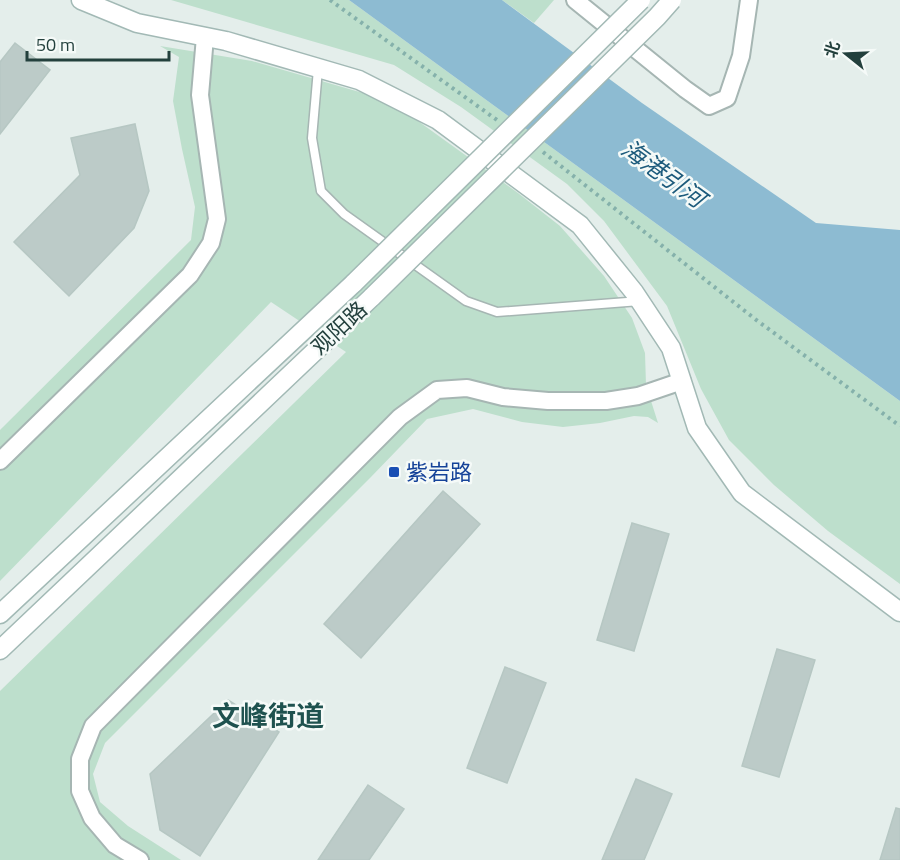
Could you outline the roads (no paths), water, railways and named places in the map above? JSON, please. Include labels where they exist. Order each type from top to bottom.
[{"type":"street","points":[[81,0],[137,23],[226,41],[359,80],[438,120],[580,225],[634,292],[671,348],[698,428],[742,493],[900,612]]},
{"type":"street","points":[[575,0],[709,106],[728,98],[741,56],[749,0]]},
{"type":"street","name":"观阳路","points":[[0,614],[354,283],[641,0]]},
{"type":"street","name":"观阳路","points":[[0,650],[372,297],[672,0]]},
{"type":"street","points":[[0,460],[190,275],[211,243],[217,219],[201,95],[205,37]]},
{"type":"street","points":[[140,860],[115,844],[92,818],[81,791],[80,759],[93,726],[400,417],[437,390],[467,388],[504,397],[548,401],[606,401],[638,396],[681,381]]},
{"type":"lane","points":[[318,68],[312,138],[321,191],[344,214],[466,301],[497,312],[640,301]]},
{"type":"water","name":"海港引河","points":[[349,0],[502,0],[642,103],[816,223],[900,230],[900,401]]},
{"type":"place","name":"紫岩路","points":[[394,472]]},
{"type":"district","name":"文峰街道","points":[[268,716]]}]
